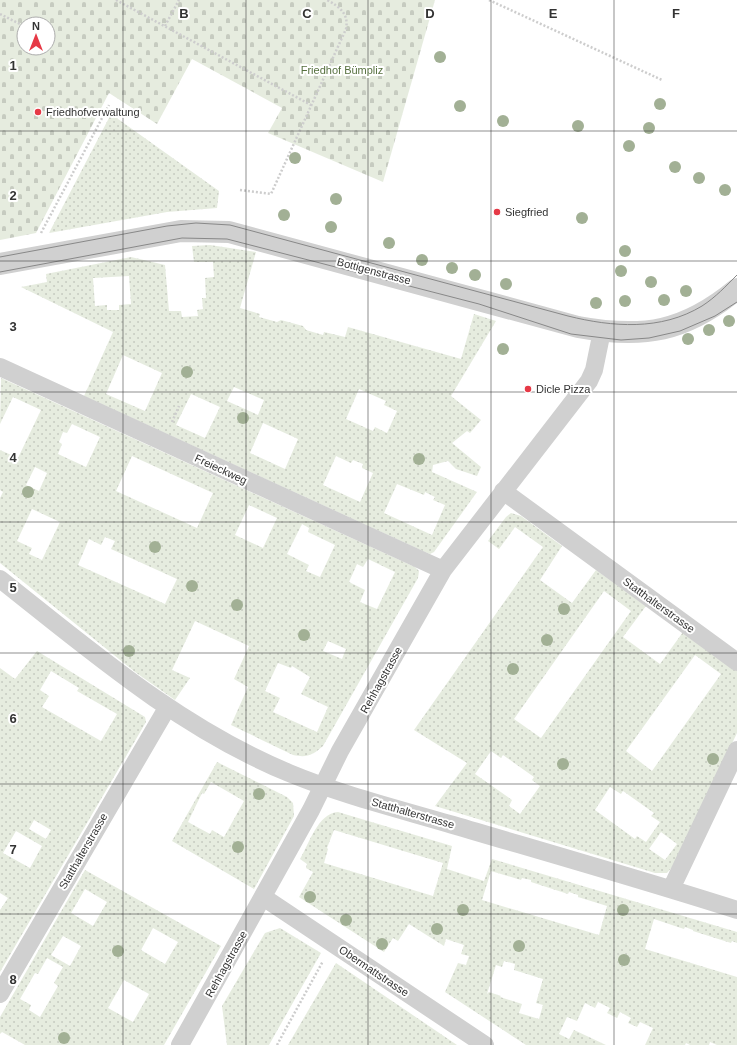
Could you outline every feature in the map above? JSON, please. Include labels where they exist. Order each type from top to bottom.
[{"type":"street","name":"Bottigenstrasse","points":[[0,264],[181,231],[229,232],[578,327],[602,331],[644,332],[682,324],[707,311],[737,289]]},
{"type":"street","name":"Rehhagstrasse","points":[[180,1045],[263,897],[340,751],[443,570],[589,381],[594,370],[602,331]]},
{"type":"street","name":"Freieckweg","points":[[0,367],[443,570]]},
{"type":"street","name":"Statthalterstrasse","points":[[503,491],[737,662]]},
{"type":"street","name":"Statthalterstrasse","points":[[0,579],[134,685],[167,708],[213,735],[288,773],[323,785],[737,910]]},
{"type":"street","name":"Statthalterstrasse","points":[[0,994],[167,708]]},
{"type":"street","points":[[671,889],[737,750]]},
{"type":"street","name":"Obermattstrasse","points":[[263,897],[485,1045]]},
{"type":"path","points":[[116,0],[310,105]]},
{"type":"path","points":[[165,26],[179,0]]},
{"type":"path","points":[[240,190],[271,194],[310,105],[346,29],[348,22],[342,9],[327,0]]},
{"type":"path","points":[[489,0],[662,80]]},
{"type":"path","points":[[0,14],[16,22]]},
{"type":"path","points":[[40,236],[109,105]]},
{"type":"path","points":[[277,1045],[324,960]]},
{"type":"green space","name":"Friedhof Bümpliz","points":[[0,0],[435,0],[383,182],[268,133],[282,108],[192,59],[157,124],[109,93],[36,233],[0,240]]},
{"type":"green space","points":[[111,114],[219,191],[217,208],[167,212],[49,233]]},
{"type":"green space","points":[[210,245],[256,252],[240,308],[260,314],[259,317],[277,322],[281,320],[303,326],[306,330],[323,335],[324,332],[345,337],[348,327],[461,359],[474,314],[496,321],[451,396],[481,420],[470,433],[467,431],[452,443],[481,467],[477,476],[456,469],[448,461],[433,465],[432,472],[477,492],[434,552],[430,554],[425,552],[84,396],[113,332],[21,287],[47,282],[46,274],[131,257],[165,265],[169,311],[181,311],[182,317],[198,316],[197,310],[203,309],[202,298],[206,298],[205,278],[214,277],[213,262],[194,262],[192,246]],"holes":[[[129,276],[131,304],[119,305],[119,310],[107,310],[107,305],[95,306],[93,278]],[[123,355],[162,373],[145,411],[106,394]],[[234,387],[264,400],[258,415],[227,401]],[[359,389],[386,401],[384,405],[397,411],[387,433],[375,427],[373,431],[346,419]],[[191,394],[220,407],[205,438],[176,425]],[[263,423],[298,439],[285,469],[250,453]],[[336,456],[351,463],[353,460],[363,464],[362,468],[373,473],[360,502],[323,485]],[[397,484],[424,495],[425,492],[435,497],[433,500],[445,505],[432,535],[384,513]]]},
{"type":"green space","points":[[1,378],[415,567],[419,571],[418,578],[323,746],[310,755],[293,755],[231,725],[248,687],[234,679],[249,646],[195,621],[172,670],[190,678],[175,700],[135,672],[0,563],[0,498],[3,492],[0,490],[0,450],[18,458],[41,410],[13,397],[0,424]],"holes":[[[72,424],[100,437],[86,467],[58,454],[62,444],[59,442],[63,432],[67,433]],[[132,456],[213,493],[197,528],[116,491]],[[35,467],[47,473],[39,491],[26,485]],[[249,505],[277,518],[263,548],[235,535]],[[32,509],[60,522],[42,560],[29,554],[32,548],[17,541]],[[302,524],[309,528],[308,532],[335,545],[320,577],[306,571],[309,565],[287,554]],[[105,537],[115,541],[111,549],[177,579],[165,604],[78,565],[89,539],[101,545]],[[368,559],[395,572],[377,609],[360,602],[365,590],[349,582],[357,564],[363,567]],[[328,641],[346,649],[342,659],[323,651]],[[278,663],[291,668],[292,666],[310,677],[301,694],[328,707],[317,732],[273,712],[280,698],[265,691]]]},
{"type":"green space","points":[[511,513],[521,516],[562,546],[540,580],[572,603],[596,570],[646,606],[623,637],[660,664],[683,632],[737,670],[737,733],[674,865],[667,873],[655,873],[435,806],[467,763],[414,730],[543,547],[515,527],[499,549],[488,541],[506,517]],"holes":[[[604,591],[631,611],[541,738],[514,719]],[[695,655],[721,674],[652,771],[626,751]],[[491,751],[501,758],[503,755],[534,777],[532,780],[540,786],[520,814],[509,806],[512,800],[475,774]],[[610,787],[621,794],[623,791],[654,813],[651,816],[660,822],[646,842],[637,836],[635,839],[595,810]],[[661,832],[677,844],[665,860],[649,849]]]},
{"type":"green space","points":[[37,651],[145,717],[146,722],[0,972],[0,910],[8,898],[0,893],[0,668],[15,679]],"holes":[[[51,671],[79,688],[77,691],[117,714],[101,741],[42,707],[49,696],[40,690]],[[34,820],[51,830],[46,839],[29,829]],[[16,831],[42,846],[30,868],[3,853]]]},
{"type":"green space","points":[[217,762],[287,797],[293,803],[294,816],[254,889],[172,841]],"holes":[[[211,782],[244,801],[224,837],[212,830],[210,834],[188,822],[202,793],[204,794]]]},
{"type":"green space","points":[[338,812],[452,846],[447,869],[484,881],[492,859],[737,932],[737,943],[732,941],[731,943],[685,927],[684,929],[654,919],[645,949],[737,977],[737,1045],[717,1045],[710,1042],[709,1045],[690,1045],[686,1043],[685,1045],[645,1045],[653,1028],[640,1022],[637,1027],[628,1023],[631,1018],[620,1012],[617,1018],[607,1013],[610,1008],[598,1002],[595,1008],[585,1003],[577,1021],[567,1017],[559,1034],[569,1039],[574,1030],[606,1045],[526,1045],[445,992],[458,963],[466,965],[469,956],[461,954],[464,945],[446,939],[444,946],[409,924],[398,941],[393,938],[384,952],[299,897],[313,872],[306,868],[307,864],[300,859],[315,830],[325,818]],"holes":[[[334,830],[443,863],[433,896],[324,863],[327,848]],[[491,871],[521,880],[522,878],[531,880],[531,882],[568,894],[569,892],[578,895],[578,897],[607,906],[599,935],[482,900]],[[504,961],[515,964],[514,970],[543,979],[536,1003],[543,1005],[539,1019],[519,1013],[522,1004],[489,992],[487,994],[496,965],[502,967]]]},
{"type":"green space","points":[[85,870],[221,946],[164,1045],[25,1045],[2,1032],[0,1034],[0,1017]],"holes":[[[85,889],[107,902],[93,926],[71,913]],[[153,928],[178,942],[165,964],[141,950]],[[63,936],[81,946],[70,966],[51,955]],[[47,958],[63,967],[54,983],[58,986],[40,1017],[29,1010],[31,1005],[20,999],[35,973],[38,974]],[[124,980],[149,994],[133,1022],[108,1008]]]},
{"type":"green space","points":[[280,928],[321,953],[269,1045],[227,1045],[222,1006],[265,933]]},
{"type":"green space","points":[[336,963],[457,1045],[288,1045]]},
{"type":"tram line","points":[[0,257],[167,226],[196,223],[230,225],[568,316],[602,323],[619,324],[653,323],[670,320],[686,314],[712,299],[737,275]]},
{"type":"tram line","points":[[0,272],[182,238],[227,239],[479,304],[571,334],[621,340],[649,338],[680,331],[715,316],[737,302]]},
{"type":"place","name":"Friedhofverwaltung","points":[[38,112]]},
{"type":"place","name":"Siegfried","points":[[497,212]]},
{"type":"place","name":"Dicle Pizza","points":[[528,389]]}]
